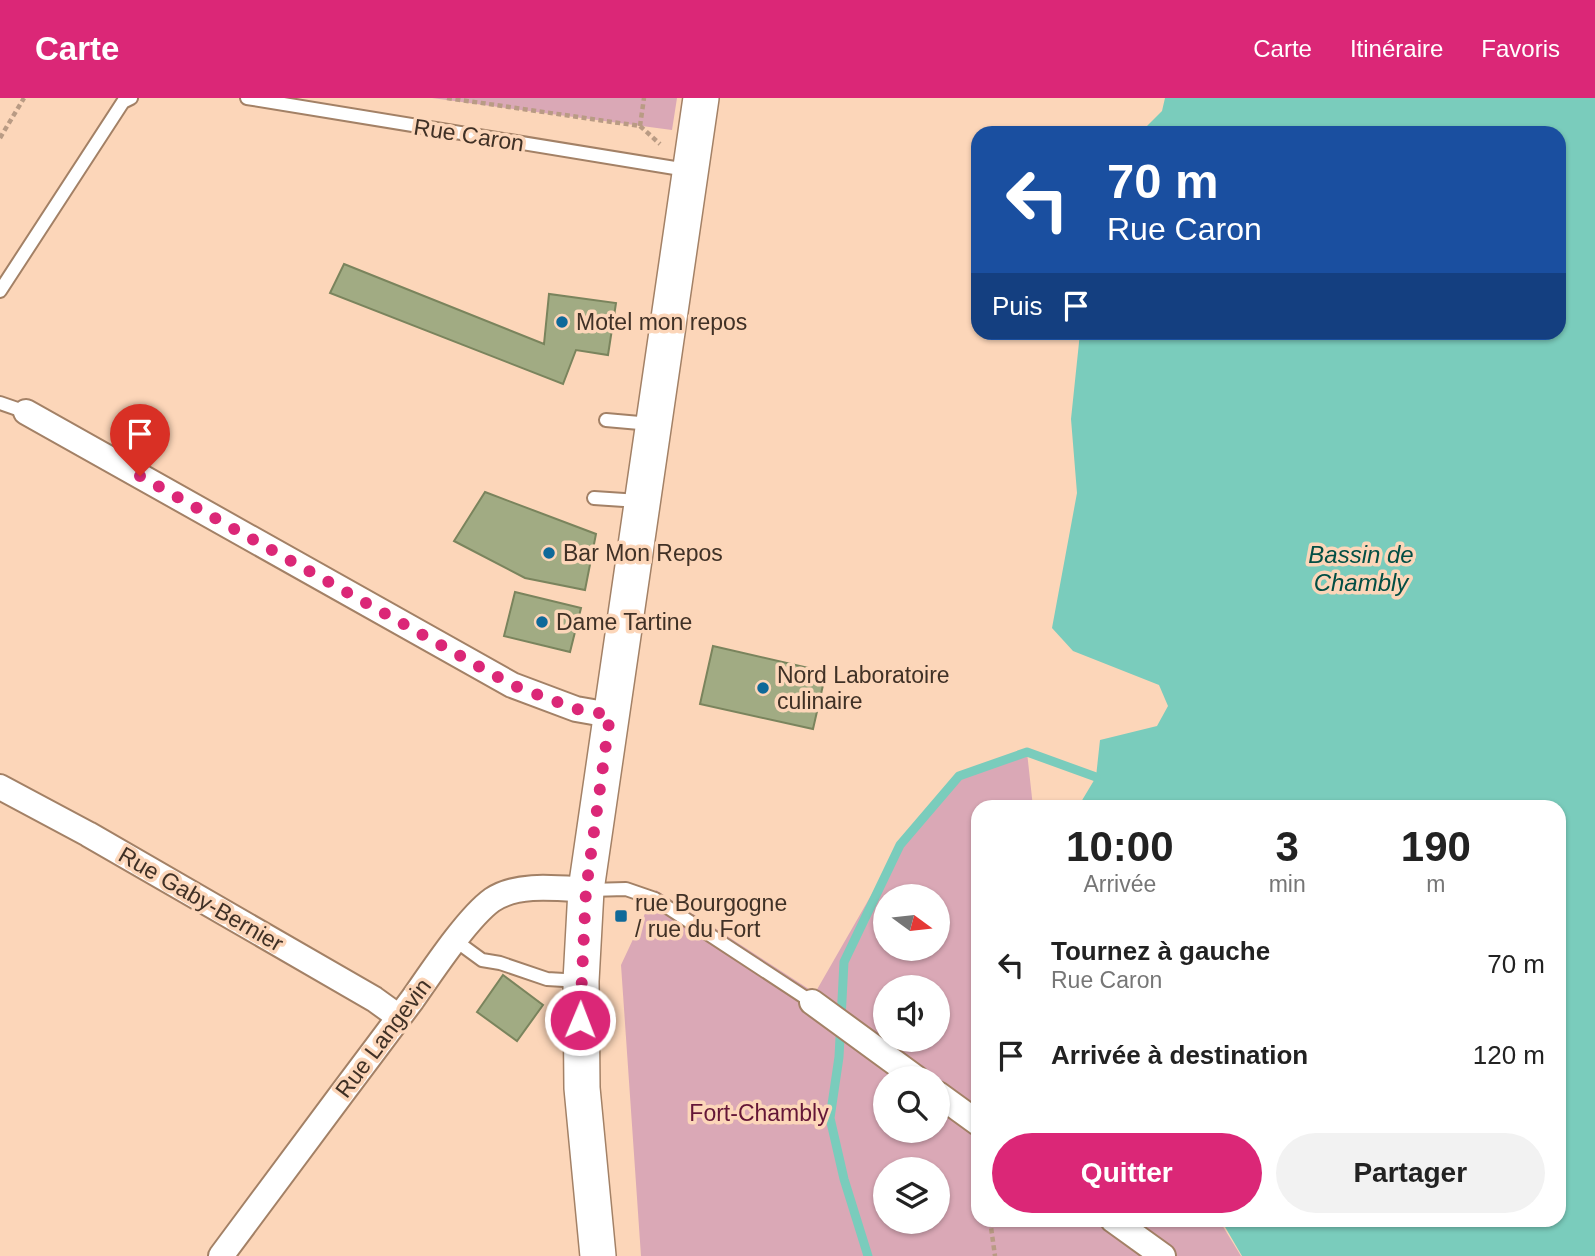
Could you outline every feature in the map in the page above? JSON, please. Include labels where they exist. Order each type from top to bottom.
[{"type":"street","points":[[598,1256],[583,1100],[581,981],[586,890],[701,98]]},
{"type":"street","points":[[26,412],[512,685],[576,709],[610,715]]},
{"type":"street","name":"Rue Gaby-Bernier","points":[[0,787],[88,834],[373,999],[399,1017]]},
{"type":"street","name":"Rue Langevin","points":[[220,1256],[485,906],[505,893],[533,889],[586,890]]},
{"type":"street","points":[[812,1002],[899,1066]]},
{"type":"street","points":[[950,1103],[971,1118]]},
{"type":"street","points":[[1123,1227],[1163,1256]]},
{"type":"lane","points":[[0,291],[123,102],[131,98]]},
{"type":"lane","name":"Rue Caron","points":[[247,98],[691,171]]},
{"type":"lane","points":[[0,402],[26,412]]},
{"type":"lane","points":[[606,420],[654,424]]},
{"type":"lane","points":[[594,498],[642,501]]},
{"type":"lane","points":[[586,890],[626,890],[655,899],[812,1002]]},
{"type":"lane","points":[[456,941],[482,960],[500,963],[547,979],[581,981]]},
{"type":"path","points":[[0,138],[24,98]]},
{"type":"path","points":[[447,98],[640,126],[644,98]]},
{"type":"path","points":[[991,1227],[995,1256]]},
{"type":"green space","points":[[432,98],[677,98],[672,130]]},
{"type":"green space","name":"Fort-Chambly","points":[[1027,752],[1032,800],[971,800],[971,1227],[1223,1227],[1241,1256],[641,1256],[621,965],[656,890],[815,993],[873,892],[873,961],[950,961],[950,884],[878,884],[900,845],[959,776]]},
{"type":"water","name":"Bassin de Chambly","points":[[1165,98],[1595,98],[1595,1256],[1242,1256],[1225,1227],[1566,1227],[1566,800],[1082,800],[1096,777],[1100,740],[1157,726],[1168,706],[1159,685],[1073,651],[1052,628],[1077,493],[1071,419],[1079,340],[1566,340],[1566,126],[1147,126],[1162,111]]},
{"type":"building","points":[[344,264],[544,344],[549,294],[616,303],[608,355],[576,350],[563,384],[330,293]]},
{"type":"building","points":[[485,492],[596,534],[585,590],[525,578],[454,541]]},
{"type":"building","name":"Dame Tartine","points":[[515,592],[581,608],[570,652],[504,636]]},
{"type":"building","name":"Nord Laboratoire culinaire","points":[[713,646],[826,672],[813,729],[700,704]]},
{"type":"building","points":[[503,975],[543,1005],[517,1041],[477,1012]]},
{"type":"waterway","points":[[868,1256],[844,1179],[830,1118],[839,1057],[844,962],[900,845],[959,776],[1027,752],[1096,777]]},
{"type":"place","name":"Motel mon repos","points":[[562,322]]},
{"type":"place","name":"Bar Mon Repos","points":[[549,553]]},
{"type":"place","name":"Dame Tartine","points":[[542,622]]},
{"type":"place","name":"Nord Laboratoire culinaire","points":[[763,688]]},
{"type":"place","name":"rue Bourgogne / rue du Fort","points":[[621,916]]},
{"type":"route","points":[[140,476],[512,685],[576,709],[610,715],[586,890],[580,1020]]}]
